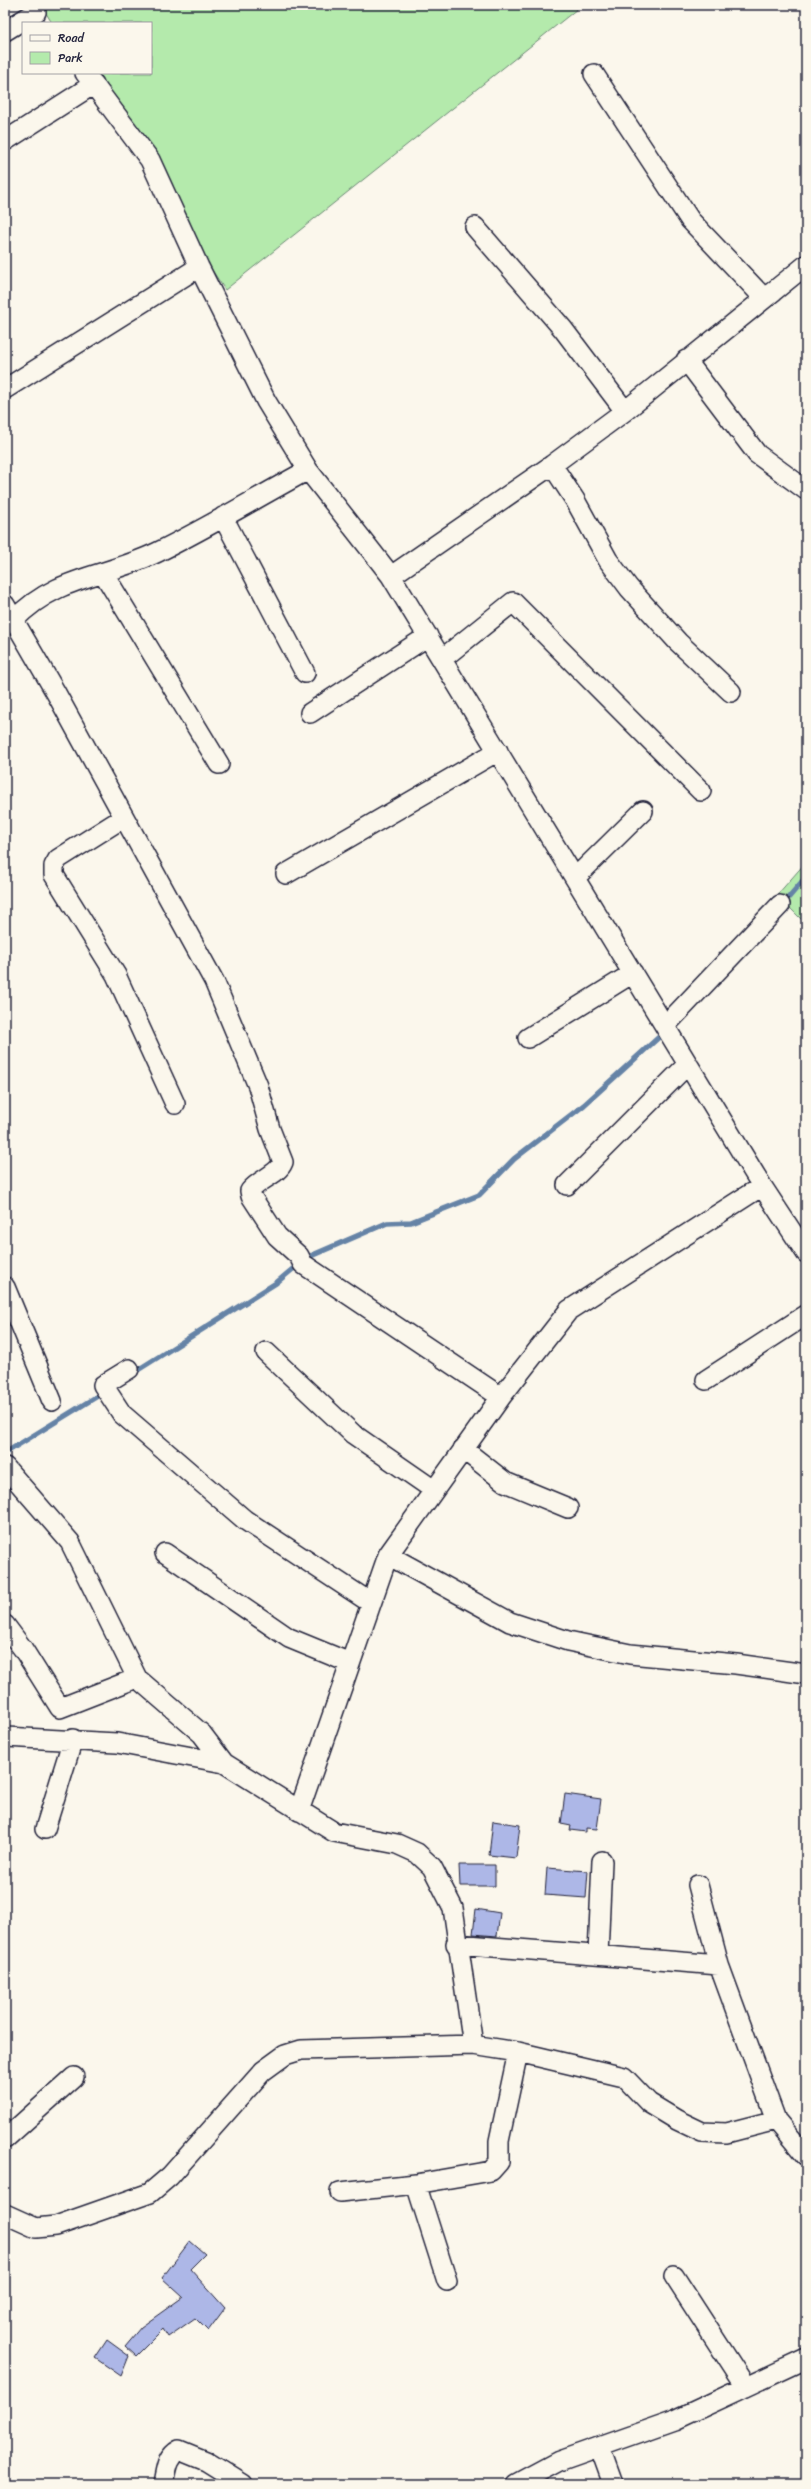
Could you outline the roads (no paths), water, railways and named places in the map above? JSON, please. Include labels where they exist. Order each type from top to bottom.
[{"type":"street","points":[[5,32],[37,13]]},
{"type":"street","points":[[594,74],[690,220],[764,298]]},
{"type":"street","points":[[5,141],[89,79],[150,160],[199,267],[266,400],[308,470],[391,576],[762,1186],[806,1253]]},
{"type":"street","points":[[475,227],[563,329],[625,410]]},
{"type":"street","points":[[391,576],[552,465],[625,410],[806,265]]},
{"type":"street","points":[[5,389],[199,267]]},
{"type":"street","points":[[686,360],[757,454],[806,490]]},
{"type":"street","points":[[552,465],[575,500],[608,560],[629,588],[678,642],[731,692]]},
{"type":"street","points":[[308,470],[158,552],[104,574],[78,579],[59,586],[10,613],[214,981],[258,1086],[270,1129],[283,1162],[281,1167],[254,1185],[250,1191],[251,1196],[277,1236],[301,1260],[500,1397]]},
{"type":"street","points":[[223,517],[306,673]]},
{"type":"street","points":[[104,574],[219,764]]},
{"type":"street","points":[[442,659],[513,602],[700,791]]},
{"type":"street","points":[[310,713],[428,636]]},
{"type":"street","points":[[286,874],[498,751]]},
{"type":"street","points":[[575,878],[643,811]]},
{"type":"street","points":[[123,818],[58,859],[54,866],[54,875],[116,975],[175,1104]]},
{"type":"street","points":[[665,1026],[780,905]]},
{"type":"street","points":[[528,1038],[633,974]]},
{"type":"street","points":[[567,1185],[688,1064]]},
{"type":"street","points":[[299,1812],[388,1555],[500,1397],[569,1310],[762,1186]]},
{"type":"street","points":[[5,1287],[52,1401]]},
{"type":"street","points":[[706,1380],[806,1315]]},
{"type":"street","points":[[266,1352],[353,1434],[434,1490]]},
{"type":"street","points":[[129,1369],[104,1385],[122,1414],[245,1520],[371,1603]]},
{"type":"street","points":[[463,1450],[505,1482],[568,1508]]},
{"type":"street","points":[[5,1467],[70,1542],[137,1678],[202,1734],[224,1763],[299,1812],[334,1832],[397,1844],[417,1852],[432,1868],[453,1908],[456,1944],[474,2045]]},
{"type":"street","points":[[165,1553],[289,1638],[350,1663]]},
{"type":"street","points":[[388,1555],[510,1622],[568,1641],[630,1654],[736,1664],[806,1674]]},
{"type":"street","points":[[5,1625],[23,1649],[60,1708],[137,1678]]},
{"type":"street","points":[[5,1737],[117,1742],[224,1763]]},
{"type":"street","points":[[45,1829],[73,1739]]},
{"type":"street","points":[[598,1955],[602,1861]]},
{"type":"street","points":[[698,1885],[719,1965],[776,2120],[806,2156]]},
{"type":"street","points":[[456,1944],[719,1965]]},
{"type":"street","points":[[5,2214],[36,2228],[56,2226],[150,2193],[170,2176],[232,2104],[263,2071],[285,2055],[301,2050],[474,2045],[518,2052],[624,2077],[649,2103],[677,2120],[702,2132],[726,2133],[776,2120]]},
{"type":"street","points":[[340,2192],[416,2184],[491,2171],[499,2162],[499,2141],[518,2052]]},
{"type":"street","points":[[5,2139],[74,2077]]},
{"type":"street","points":[[416,2184],[446,2282]]},
{"type":"street","points":[[674,2276],[746,2386]]},
{"type":"street","points":[[516,2484],[559,2461],[600,2448],[675,2420],[806,2359]]},
{"type":"street","points":[[600,2448],[613,2484]]},
{"type":"street","points":[[163,2484],[168,2461],[173,2453],[180,2450],[206,2461],[243,2484]]},
{"type":"waterway","points":[[783,904],[806,877]]},
{"type":"waterway","points":[[133,1373],[276,1283],[306,1258],[387,1223],[411,1222],[479,1195],[514,1159],[584,1105],[659,1037]]},
{"type":"waterway","points":[[5,1453],[104,1392]]}]
